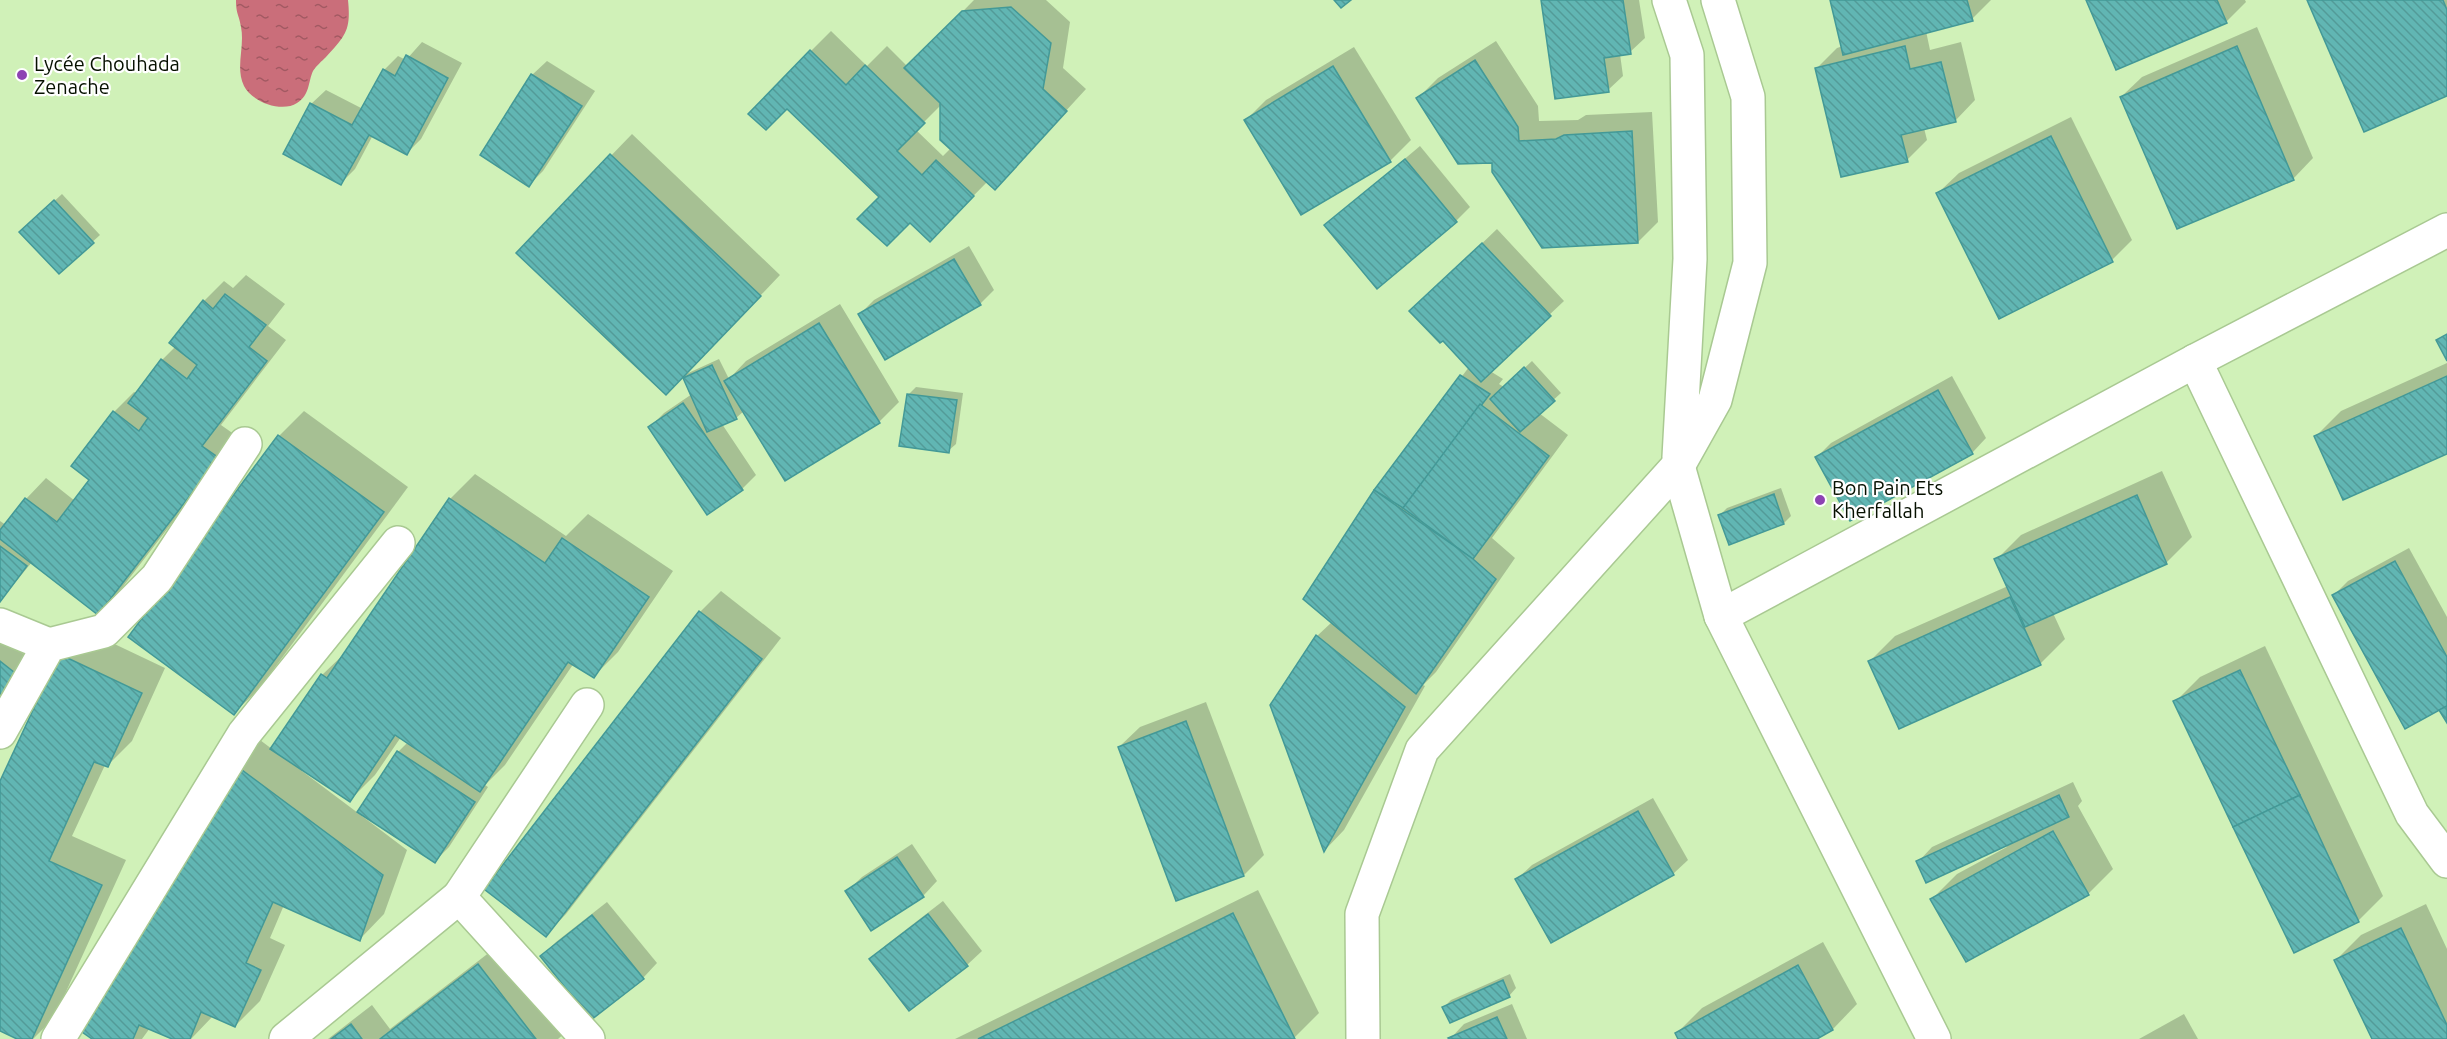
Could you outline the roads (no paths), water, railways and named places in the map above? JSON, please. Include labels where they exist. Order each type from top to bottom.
[{"type":"street","points":[[1669,0],[1687,54],[1690,259],[1678,466],[1721,616],[1934,1039]]},
{"type":"street","points":[[1364,1039],[1362,914],[1422,750],[1678,466],[1715,400],[1750,263],[1748,97],[1718,0]]},
{"type":"street","points":[[1721,616],[2195,361],[2447,230]]},
{"type":"street","points":[[2195,361],[2412,814],[2447,861]]},
{"type":"street","points":[[0,625],[49,645],[104,631],[157,578],[245,444]]},
{"type":"street","points":[[58,1039],[244,734],[398,543]]},
{"type":"street","points":[[0,732],[49,645]]},
{"type":"street","points":[[286,1039],[459,897],[587,705]]},
{"type":"street","points":[[459,897],[588,1039]]},
{"type":"water","points":[[236,0],[348,0],[349,18],[346,32],[314,69],[304,96],[297,103],[284,107],[268,104],[254,97],[244,86],[240,72],[242,34]]},
{"type":"place","name":"Lycée Chouhada Zenache","points":[[22,75]]},
{"type":"place","name":"Bon Pain Ets Kherfallah","points":[[1820,500]]}]
